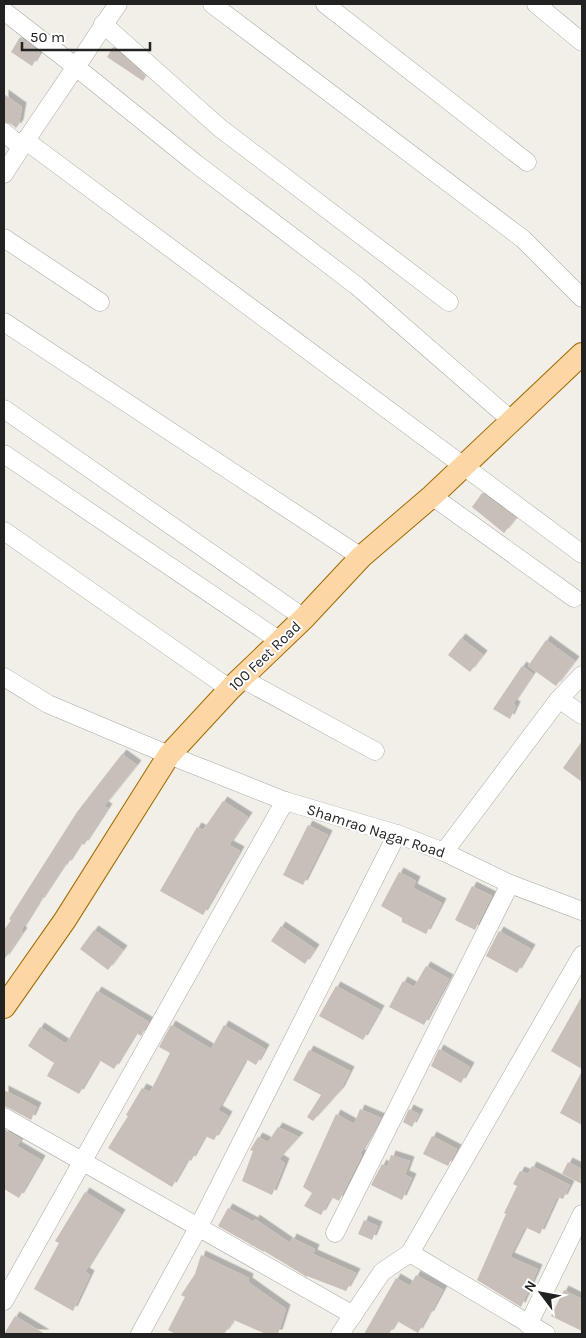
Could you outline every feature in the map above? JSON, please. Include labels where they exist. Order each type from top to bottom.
[{"type":"main road","name":"100 Feet Road","points":[[4,1006],[65,920],[169,755],[236,684],[304,618],[361,557],[432,496],[582,354]]},
{"type":"street","points":[[4,174],[118,4]]},
{"type":"street","points":[[212,4],[523,239],[582,298]]},
{"type":"street","points":[[325,4],[527,162]]},
{"type":"street","points":[[536,4],[582,42]]},
{"type":"street","points":[[4,11],[195,163],[357,286],[512,420]]},
{"type":"street","points":[[103,24],[220,128],[449,302]]},
{"type":"street","points":[[4,132],[23,143],[582,554]]},
{"type":"street","points":[[4,238],[100,302]]},
{"type":"street","points":[[4,322],[361,557]]},
{"type":"street","points":[[4,409],[304,618]]},
{"type":"street","points":[[4,454],[280,641]]},
{"type":"street","points":[[432,496],[574,598]]},
{"type":"street","points":[[4,531],[236,684],[375,751]]},
{"type":"street","points":[[444,852],[559,699],[582,675]]},
{"type":"street","name":"Shamrao Nagar Road","points":[[4,677],[48,704],[169,755],[285,801],[397,834],[444,852],[510,884],[582,910]]},
{"type":"street","points":[[559,699],[582,715]]},
{"type":"street","points":[[4,1301],[285,801]]},
{"type":"street","points":[[140,1334],[198,1228],[397,834]]},
{"type":"street","points":[[334,1233],[510,884]]},
{"type":"street","points":[[340,1334],[382,1272],[410,1253],[582,955]]},
{"type":"street","points":[[4,1117],[353,1315]]},
{"type":"street","points":[[528,1324],[582,1214]]},
{"type":"street","points":[[410,1253],[546,1334]]},
{"type":"building","points":[[20,37],[40,53],[32,66],[11,52]]},
{"type":"building","points":[[113,47],[146,76],[143,81],[107,57]]},
{"type":"building","points":[[4,94],[22,107],[19,124],[16,128],[4,122]]},
{"type":"building","points":[[482,493],[516,518],[504,533],[472,507]]},
{"type":"building","points":[[461,638],[483,655],[470,672],[448,655]]},
{"type":"building","points":[[546,640],[575,661],[556,686],[528,666]]},
{"type":"building","points":[[522,666],[533,674],[513,704],[516,706],[510,719],[493,709]]},
{"type":"building","points":[[582,741],[582,782],[563,768]]},
{"type":"building","points":[[122,754],[137,765],[104,806],[108,808],[84,845],[81,843],[39,902],[21,931],[23,932],[4,960],[4,930],[11,920],[9,919],[77,812]]},
{"type":"building","points":[[223,801],[248,817],[229,845],[240,851],[203,915],[160,891],[197,827],[203,830]]},
{"type":"building","points":[[308,825],[328,835],[303,885],[283,875]]},
{"type":"building","points":[[399,872],[416,881],[413,888],[442,903],[426,934],[402,922],[402,918],[381,906]]},
{"type":"building","points":[[472,886],[492,896],[475,930],[455,920]]},
{"type":"building","points":[[281,926],[315,949],[305,964],[271,941]]},
{"type":"building","points":[[94,930],[123,950],[108,970],[80,949]]},
{"type":"building","points":[[499,931],[531,949],[517,973],[486,956]]},
{"type":"building","points":[[426,966],[449,979],[424,1025],[389,1007],[403,981],[414,987]]},
{"type":"building","points":[[336,986],[380,1010],[363,1040],[319,1016]]},
{"type":"building","points":[[97,991],[149,1022],[141,1036],[136,1033],[114,1069],[99,1060],[79,1094],[47,1076],[54,1063],[28,1046],[40,1027],[66,1044]]},
{"type":"building","points":[[582,996],[582,1069],[551,1051]]},
{"type":"building","points":[[171,1025],[211,1049],[224,1025],[265,1049],[256,1065],[246,1059],[218,1110],[228,1116],[214,1140],[205,1136],[191,1161],[188,1159],[172,1187],[108,1148],[128,1116],[126,1115],[142,1088],[150,1092],[170,1053],[159,1047]]},
{"type":"building","points":[[439,1049],[470,1067],[461,1083],[431,1066]]},
{"type":"building","points":[[309,1050],[350,1071],[340,1091],[313,1121],[307,1117],[321,1095],[293,1080]]},
{"type":"building","points":[[582,1071],[582,1125],[560,1113]]},
{"type":"building","points":[[4,1090],[37,1107],[31,1120],[4,1106]]},
{"type":"building","points":[[360,1109],[381,1118],[360,1154],[362,1155],[339,1201],[331,1197],[321,1215],[304,1206],[312,1193],[303,1187],[336,1114],[354,1124]]},
{"type":"building","points":[[409,1109],[419,1114],[412,1127],[403,1122]]},
{"type":"building","points":[[278,1127],[299,1137],[279,1159],[285,1163],[272,1195],[242,1181],[253,1151],[250,1150],[258,1137],[268,1142]]},
{"type":"building","points":[[4,1129],[21,1139],[17,1146],[41,1160],[19,1198],[4,1189]]},
{"type":"building","points":[[432,1136],[457,1149],[448,1166],[423,1154]]},
{"type":"building","points":[[391,1155],[410,1161],[405,1175],[412,1178],[402,1200],[371,1185],[382,1164],[387,1167]]},
{"type":"building","points":[[568,1162],[582,1169],[582,1184],[562,1174]]},
{"type":"building","points":[[532,1166],[570,1185],[563,1199],[557,1197],[540,1234],[525,1227],[510,1257],[538,1269],[521,1307],[477,1280],[517,1186],[513,1184],[520,1171],[528,1174]]},
{"type":"building","points":[[85,1192],[121,1214],[85,1272],[90,1275],[73,1311],[34,1289],[59,1243],[55,1241]]},
{"type":"building","points":[[228,1208],[254,1222],[255,1219],[290,1243],[292,1238],[315,1249],[313,1254],[356,1273],[346,1291],[307,1277],[218,1226]]},
{"type":"building","points":[[364,1220],[378,1226],[372,1240],[358,1234]]},
{"type":"building","points":[[201,1255],[249,1278],[248,1282],[286,1309],[278,1334],[266,1334],[234,1320],[224,1334],[175,1334],[168,1330],[185,1297],[181,1295],[195,1274]]},
{"type":"building","points":[[416,1275],[443,1290],[418,1333],[397,1321],[389,1334],[364,1334],[396,1278],[410,1286]]},
{"type":"building","points":[[564,1290],[582,1299],[582,1331],[551,1316]]},
{"type":"building","points":[[15,1316],[45,1334],[4,1334]]}]
